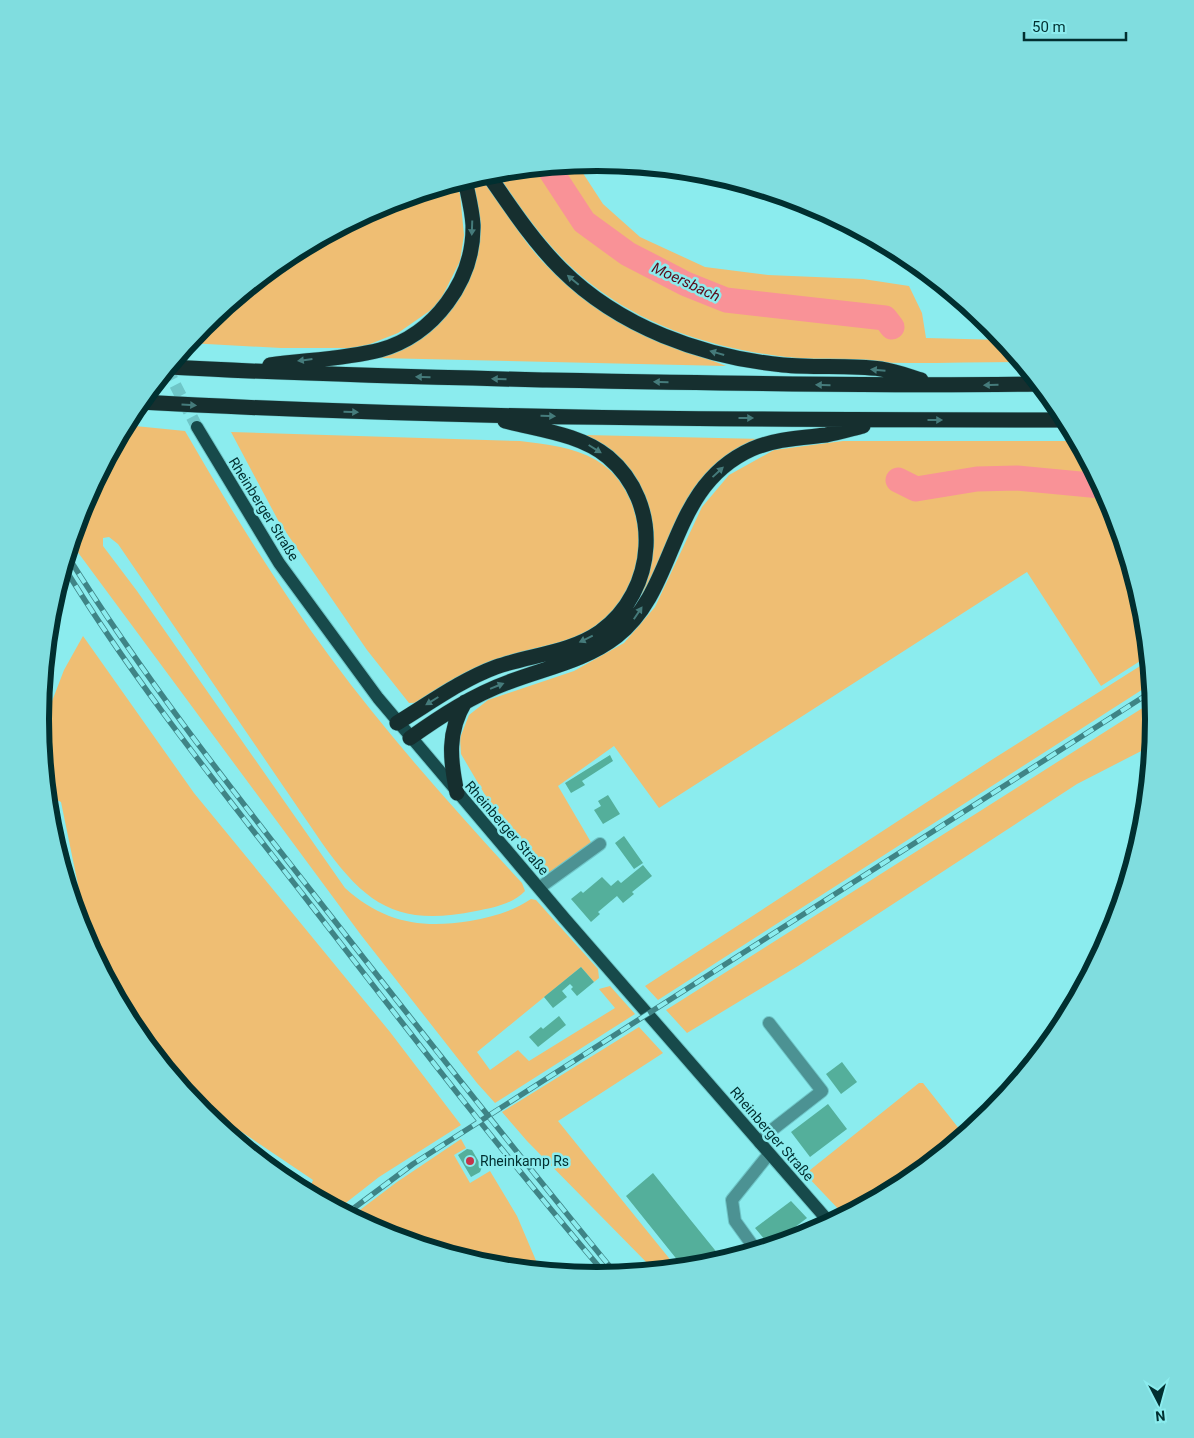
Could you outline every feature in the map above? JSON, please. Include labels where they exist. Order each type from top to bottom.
[{"type":"highway","points":[[492,181],[523,224],[561,269],[602,302],[648,329],[694,347],[736,358],[782,364],[882,369],[942,385]]},
{"type":"highway","points":[[227,370],[380,349],[421,330],[440,312],[464,273],[470,251],[473,226],[466,186]]},
{"type":"highway","points":[[177,367],[631,382],[1031,384]]},
{"type":"highway","points":[[149,403],[266,409],[482,416],[1057,420]]},
{"type":"highway","points":[[397,722],[455,686],[484,672],[512,662],[574,645],[594,635],[623,612],[641,578],[646,557],[645,522],[641,505],[622,470],[608,457],[577,440],[482,416]]},
{"type":"highway","points":[[410,738],[465,702],[509,682],[580,657],[600,648],[618,635],[632,621],[644,603],[685,518],[700,492],[733,459],[771,442],[827,435],[886,420]]},
{"type":"highway","points":[[456,792],[451,751],[452,732],[456,717],[465,702]]},
{"type":"main road","name":"Rheinberger Straße","points":[[197,427],[279,563],[338,646],[397,722],[825,1217]]},
{"type":"lane","points":[[539,888],[600,844]]},
{"type":"lane","points":[[760,1143],[768,1133],[822,1091],[769,1023]]},
{"type":"lane","points":[[752,1245],[735,1221],[732,1200],[769,1154]]},
{"type":"shaded area","points":[[582,171],[603,204],[640,237],[705,267],[768,275],[863,279],[909,286],[922,313],[926,338],[993,340],[1012,362],[854,362],[797,358],[742,350],[689,336],[638,314],[591,284],[563,259],[528,217],[501,179],[525,175]]},
{"type":"shaded area","points":[[485,182],[529,246],[567,285],[609,314],[632,326],[726,366],[379,358],[438,325],[460,298],[476,256],[479,214],[470,186]]},
{"type":"shaded area","points":[[457,188],[460,194],[464,235],[460,261],[438,305],[398,333],[360,348],[281,348],[198,343],[209,331],[263,284],[323,244],[387,212]]},
{"type":"shaded area","points":[[134,426],[185,431],[254,546],[291,602],[352,687],[447,801],[522,883],[525,891],[515,899],[502,905],[482,910],[449,915],[425,916],[405,913],[386,906],[369,896],[338,864],[322,843],[118,544],[109,537],[103,538],[103,546],[137,591],[345,888],[359,900],[374,909],[403,920],[418,923],[452,923],[494,916],[509,911],[531,899],[536,900],[598,969],[599,978],[594,982],[581,967],[477,1052],[490,1070],[518,1050],[529,1061],[615,1008],[599,989],[610,986],[635,1014],[495,1103],[477,1083],[361,935],[76,550],[90,509],[105,477]]},
{"type":"shaded area","points":[[231,432],[520,441],[578,452],[596,460],[611,471],[622,485],[631,502],[637,520],[639,538],[638,557],[634,575],[627,592],[618,604],[603,620],[588,630],[564,641],[500,659],[430,698],[409,703],[367,650],[279,522]]},
{"type":"shaded area","points":[[585,435],[763,439],[724,462],[635,611],[633,607],[650,569],[654,542],[650,514],[641,496]]},
{"type":"shaded area","points":[[843,441],[1070,441],[1104,509],[1116,543],[1127,577],[1135,612],[1142,660],[1101,686],[1027,572],[659,808],[614,746],[558,786],[592,844],[547,875],[488,800],[461,754],[460,738],[469,715],[488,700],[574,671],[624,643],[655,607],[702,507],[729,475],[774,450]]},
{"type":"shaded area","points":[[83,636],[194,793],[390,1032],[461,1125],[379,1177],[343,1205],[311,1186],[313,1180],[222,1119],[185,1080],[141,1024],[122,993],[90,929],[83,909],[61,802],[54,799],[50,755],[49,708],[64,670]]},
{"type":"shaded area","points":[[1142,665],[1144,688],[658,1000],[645,986],[993,759]]},
{"type":"shaded area","points":[[1145,707],[1144,750],[1077,784],[798,966],[687,1033],[666,1010]]},
{"type":"shaded area","points":[[639,1027],[663,1053],[558,1121],[672,1262],[649,1265],[527,1141],[502,1112]]},
{"type":"shaded area","points":[[919,1083],[923,1083],[960,1130],[902,1175],[840,1211],[805,1174]]},
{"type":"shaded area","points":[[461,1139],[466,1148],[454,1155],[470,1183],[490,1171],[517,1216],[537,1264],[490,1257],[455,1249],[387,1226],[357,1212],[397,1182]]},
{"type":"building","points":[[610,755],[613,761],[582,781],[585,785],[571,793],[565,783]]},
{"type":"building","points":[[608,795],[620,814],[603,824],[594,810],[601,806],[598,801]]},
{"type":"building","points":[[624,836],[643,863],[634,869],[615,843]]},
{"type":"building","points":[[643,865],[652,876],[632,892],[634,894],[623,903],[617,896],[598,912],[600,914],[591,922],[571,899],[581,891],[583,893],[602,877],[611,886],[618,880],[621,883]]},
{"type":"building","points":[[581,967],[594,982],[577,996],[571,989],[573,987],[570,984],[562,991],[567,997],[553,1008],[544,997]]},
{"type":"building","points":[[559,1016],[566,1025],[538,1047],[529,1037]]},
{"type":"building","points":[[842,1062],[857,1082],[841,1094],[826,1074]]},
{"type":"building","points":[[828,1104],[847,1129],[810,1157],[791,1132]]},
{"type":"building","name":"Rheinkamp Rs","points":[[467,1149],[472,1150],[482,1167],[480,1172],[471,1177],[458,1155]]},
{"type":"building","points":[[653,1173],[718,1254],[678,1261],[626,1196]]},
{"type":"building","points":[[791,1201],[807,1218],[787,1233],[765,1240],[755,1228]]},
{"type":"waterway","name":"Moersbach","points":[[552,173],[584,222],[628,254],[686,284],[726,300],[885,318],[892,327]]},
{"type":"waterway","name":"Moersbach","points":[[898,480],[916,489],[977,479],[1017,478],[1093,485]]},
{"type":"tunnel","points":[[170,375],[197,427]]},
{"type":"railway","points":[[72,562],[125,643],[219,772],[465,1087],[610,1267]]},
{"type":"railway","points":[[68,574],[149,694],[210,775],[528,1182],[599,1267]]},
{"type":"railway","points":[[352,1209],[413,1164],[1144,696]]},
{"type":"place","name":"Rheinkamp Rs","points":[[470,1161]]}]
